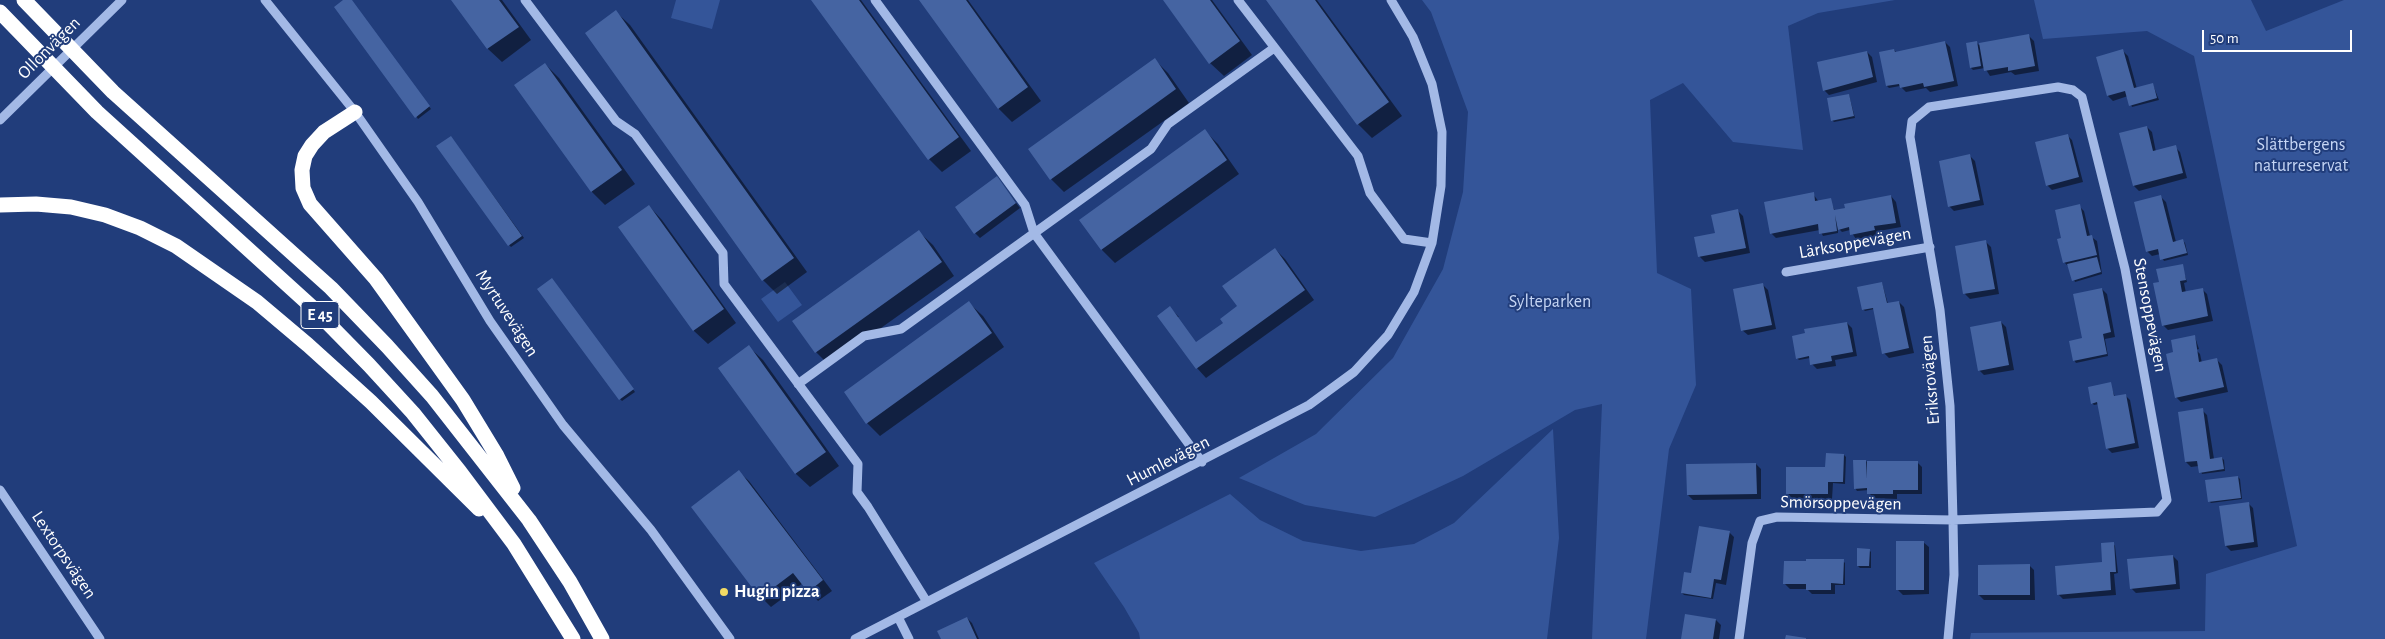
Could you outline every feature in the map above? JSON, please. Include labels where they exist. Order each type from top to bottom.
[{"type":"highway","name":"E 45","points":[[24,0],[113,92],[331,288],[387,346],[432,396],[529,520],[570,582],[602,639]]},
{"type":"highway","name":"E 45","points":[[0,12],[97,112],[313,308],[413,413],[514,544],[573,639]]},
{"type":"highway","points":[[355,112],[324,132],[305,156],[302,170],[303,188],[310,204],[376,279],[463,400],[497,456],[529,520]]},
{"type":"highway","points":[[0,205],[36,204],[71,207],[105,215],[140,228],[169,243],[215,272],[264,308],[371,402],[514,544]]},
{"type":"street","name":"Ollonvägen","points":[[0,120],[122,0]]},
{"type":"street","name":"Myrtuvevägen","points":[[265,0],[355,112],[418,202],[490,321],[562,425],[651,530],[730,639]]},
{"type":"street","points":[[524,0],[616,122],[635,134],[722,252],[724,284],[858,464],[857,492],[868,506],[928,602]]},
{"type":"street","points":[[874,0],[1024,205],[1034,233],[1202,462]]},
{"type":"street","points":[[1238,0],[1358,156],[1370,193],[1404,239],[1432,243]]},
{"type":"street","name":"Humlevägen","points":[[855,639],[1310,405],[1354,372],[1388,335],[1414,292],[1432,243],[1441,186],[1442,132],[1432,84],[1413,37],[1391,0]]},
{"type":"street","points":[[798,384],[864,336],[901,330],[1150,149],[1168,124],[1274,48]]},
{"type":"street","name":"Stensoppevägen","points":[[1912,121],[1929,107],[2058,87],[2074,90],[2082,97],[2125,269],[2168,500],[2157,512],[1953,520]]},
{"type":"street","name":"Eriksrovägen","points":[[1912,121],[1910,137],[1940,310],[1950,406],[1954,575],[1948,639]]},
{"type":"street","name":"Lärksoppevägen","points":[[1786,272],[1930,247]]},
{"type":"street","name":"Lextorpsvägen","points":[[0,490],[98,638]]},
{"type":"street","name":"Smörsoppevägen","points":[[1739,639],[1752,543],[1760,521],[1777,517],[1953,520]]},
{"type":"street","points":[[898,617],[909,639]]},
{"type":"green space","points":[[676,0],[720,0],[712,29],[671,18]]},
{"type":"green space","name":"Sylteparken","points":[[1422,0],[1895,0],[1818,13],[1788,26],[1803,150],[1733,142],[1683,83],[1650,100],[1657,273],[1691,289],[1696,385],[1669,449],[1646,639],[1592,639],[1602,404],[1575,410],[1463,476],[1375,517],[1305,505],[1239,478],[1316,434],[1393,358],[1443,269],[1463,192],[1468,112],[1431,12]]},
{"type":"green space","name":"Slättbergens naturreservat","points":[[2034,0],[2251,0],[2266,31],[2344,0],[2385,0],[2385,639],[1970,639],[1971,633],[2205,631],[2206,574],[2297,546],[2194,56],[2147,31],[2043,39]]},
{"type":"green space","points":[[785,282],[802,305],[778,322],[761,299]]},
{"type":"green space","points":[[1553,429],[1559,538],[1547,639],[1140,639],[1139,633],[1124,607],[1094,563],[1230,494],[1260,520],[1303,541],[1361,551],[1414,544],[1454,523]]},
{"type":"building","points":[[343,0],[352,0],[430,106],[415,118],[334,7]]},
{"type":"building","points":[[451,0],[499,0],[519,27],[487,49]]},
{"type":"building","points":[[811,0],[859,0],[959,137],[928,160]]},
{"type":"building","points":[[919,0],[966,0],[1028,87],[998,109]]},
{"type":"building","points":[[1163,0],[1210,0],[1240,41],[1209,64]]},
{"type":"building","points":[[1266,0],[1315,0],[1389,102],[1357,125]]},
{"type":"building","points":[[616,10],[794,258],[762,281],[585,33]]},
{"type":"building","points":[[2029,34],[2035,66],[2008,71],[2008,67],[1984,71],[1979,43]]},
{"type":"building","points":[[1945,41],[1954,81],[1924,87],[1923,83],[1900,88],[1899,84],[1886,86],[1879,52],[1894,49],[1895,52]]},
{"type":"building","points":[[1977,41],[1981,66],[1970,68],[1966,43]]},
{"type":"building","points":[[2123,49],[2134,88],[2153,83],[2157,98],[2129,106],[2125,91],[2107,96],[2096,57]]},
{"type":"building","points":[[1867,51],[1873,77],[1823,91],[1817,62]]},
{"type":"building","points":[[1155,58],[1176,89],[1050,180],[1028,149]]},
{"type":"building","points":[[545,63],[622,170],[591,192],[514,85]]},
{"type":"building","points":[[1849,94],[1854,116],[1831,121],[1827,98]]},
{"type":"building","points":[[2147,126],[2153,151],[2176,145],[2183,173],[2133,186],[2119,133]]},
{"type":"building","points":[[1205,129],[1227,160],[1101,250],[1079,220]]},
{"type":"building","points":[[2068,134],[2079,177],[2046,186],[2035,142]]},
{"type":"building","points":[[451,136],[522,236],[508,246],[436,146]]},
{"type":"building","points":[[1970,154],[1980,200],[1948,207],[1939,161]]},
{"type":"building","points":[[997,176],[1016,203],[974,234],[955,207]]},
{"type":"building","points":[[1814,192],[1815,201],[1831,198],[1834,210],[1845,208],[1844,204],[1891,195],[1896,223],[1874,226],[1875,230],[1850,235],[1849,227],[1838,230],[1835,215],[1837,231],[1819,234],[1818,224],[1770,234],[1764,202]]},
{"type":"building","points":[[2161,195],[2173,242],[2183,239],[2187,253],[2160,260],[2158,249],[2146,252],[2134,202]]},
{"type":"building","points":[[2080,204],[2087,236],[2092,235],[2097,255],[2063,263],[2057,239],[2061,238],[2055,210]]},
{"type":"building","points":[[649,205],[724,309],[693,331],[618,227]]},
{"type":"building","points":[[1738,209],[1746,248],[1698,257],[1694,237],[1715,233],[1711,215]]},
{"type":"building","points":[[919,230],[942,262],[815,353],[792,321]]},
{"type":"building","points":[[1986,240],[1995,289],[1963,294],[1955,246]]},
{"type":"building","points":[[1275,248],[1305,290],[1196,369],[1157,316],[1170,306],[1196,342],[1223,323],[1220,319],[1237,306],[1222,286]]},
{"type":"building","points":[[2097,257],[2101,272],[2072,281],[2067,264]]},
{"type":"building","points":[[2183,264],[2186,280],[2180,281],[2182,292],[2203,288],[2208,316],[2162,326],[2153,283],[2159,282],[2156,269]]},
{"type":"building","points":[[552,278],[634,389],[619,400],[537,289]]},
{"type":"building","points":[[1882,282],[1887,303],[1899,301],[1909,348],[1882,354],[1873,308],[1862,310],[1857,287]]},
{"type":"building","points":[[1763,283],[1772,325],[1741,331],[1733,289]]},
{"type":"building","points":[[2102,288],[2111,332],[2103,334],[2107,354],[2073,361],[2069,341],[2082,338],[2073,294]]},
{"type":"building","points":[[969,301],[992,333],[866,424],[844,392]]},
{"type":"building","points":[[2001,321],[2009,365],[1978,371],[1970,327]]},
{"type":"building","points":[[1847,322],[1853,352],[1831,356],[1832,361],[1810,365],[1809,356],[1796,359],[1792,336],[1805,333],[1804,329]]},
{"type":"building","points":[[2195,335],[2199,362],[2217,358],[2224,387],[2175,398],[2166,354],[2173,352],[2171,340]]},
{"type":"building","points":[[749,345],[826,452],[795,474],[718,368]]},
{"type":"building","points":[[2111,382],[2114,396],[2126,394],[2135,443],[2106,449],[2097,402],[2091,404],[2088,387]]},
{"type":"building","points":[[2203,408],[2210,459],[2222,457],[2224,469],[2199,473],[2197,461],[2185,462],[2178,412]]},
{"type":"building","points":[[1826,453],[1844,454],[1843,482],[1828,482],[1828,494],[1786,494],[1786,467],[1825,467]]},
{"type":"building","points":[[1853,460],[1866,460],[1867,479],[1867,461],[1918,461],[1918,490],[1893,490],[1893,494],[1867,494],[1867,488],[1854,489]]},
{"type":"building","points":[[1756,463],[1757,494],[1687,495],[1686,464]]},
{"type":"building","points":[[739,470],[823,580],[808,592],[793,573],[760,598],[691,507]]},
{"type":"building","points":[[2238,476],[2241,498],[2208,502],[2205,480]]},
{"type":"building","points":[[2249,502],[2254,542],[2225,546],[2219,506]]},
{"type":"building","points":[[1699,526],[1730,531],[1721,580],[1714,579],[1711,598],[1681,593],[1684,572],[1691,573]]},
{"type":"building","points":[[1896,541],[1924,541],[1924,590],[1896,590]]},
{"type":"building","points":[[2114,542],[2116,572],[2110,572],[2111,590],[2057,595],[2055,566],[2102,562],[2101,543]]},
{"type":"building","points":[[1857,548],[1870,549],[1869,566],[1857,566]]},
{"type":"building","points":[[2173,555],[2176,584],[2130,589],[2127,559]]},
{"type":"building","points":[[1806,559],[1844,559],[1843,584],[1831,583],[1831,590],[1806,590],[1806,584],[1783,584],[1784,561],[1806,561]]},
{"type":"building","points":[[2030,564],[2030,595],[1978,595],[1978,565]]},
{"type":"building","points":[[1685,614],[1716,619],[1713,639],[1681,639]]},
{"type":"building","points":[[967,617],[977,639],[941,639],[937,631]]},
{"type":"building","points":[[1786,635],[1806,638],[1806,639],[1785,639]]},
{"type":"place","name":"Hugin pizza","points":[[724,592]]}]
